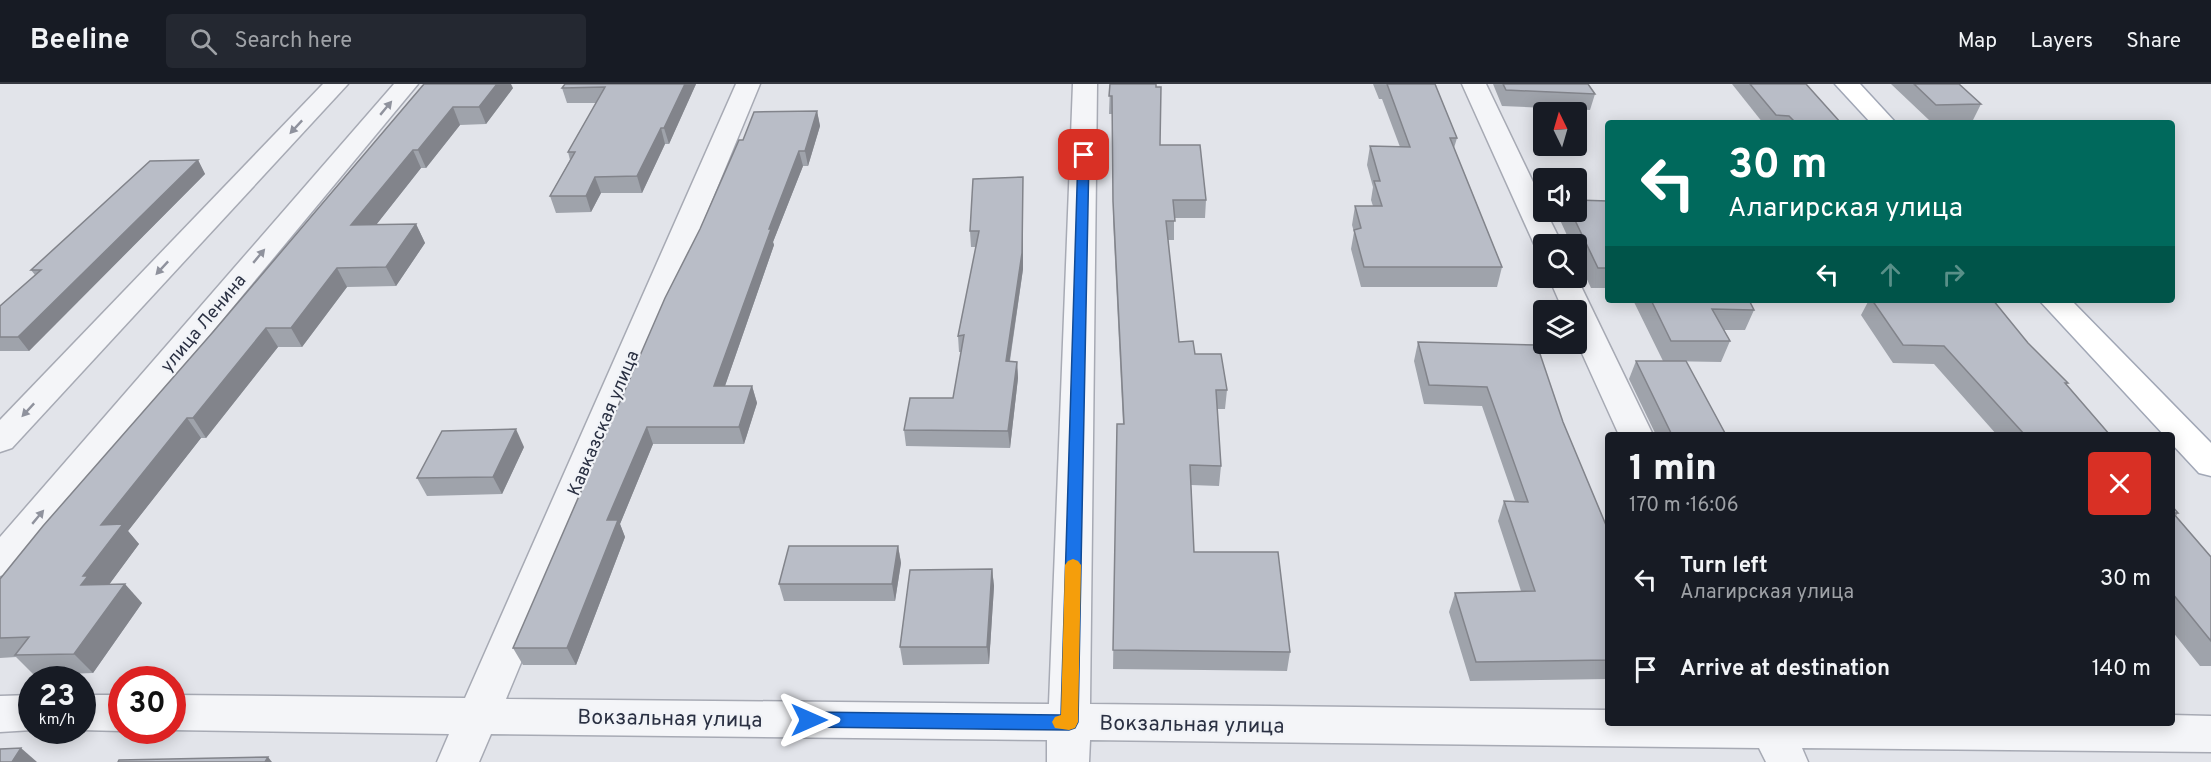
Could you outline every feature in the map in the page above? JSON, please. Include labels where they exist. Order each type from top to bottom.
[{"type":"main road","points":[[1847,84],[1881,120]]},
{"type":"main road","points":[[2057,303],[2211,464]]},
{"type":"street","points":[[0,440],[336,84]]},
{"type":"street","name":"улица Ленина","points":[[0,562],[406,84]]},
{"type":"street","name":"Кавказская улица","points":[[458,762],[748,84]]},
{"type":"street","points":[[1069,742],[1085,84]]},
{"type":"street","points":[[1474,84],[1543,234]]},
{"type":"street","points":[[1568,288],[1635,432]]},
{"type":"street","points":[[0,714],[18,713]]},
{"type":"street","name":"Вокзальная улица","points":[[186,713],[478,716],[1069,742],[2211,734]]},
{"type":"building","points":[[424,84],[497,84],[479,107],[453,107],[418,150],[413,150],[351,225],[416,224],[386,267],[337,268],[291,328],[266,328],[193,418],[187,418],[101,525],[123,524],[83,576],[88,576],[81,585],[125,584],[74,654],[15,655],[29,637],[0,638],[0,579],[43,526],[213,332]]},
{"type":"building","points":[[565,84],[685,84],[637,176],[595,177],[586,196],[550,196],[575,152],[568,152],[605,87],[562,88]]},
{"type":"building","points":[[1110,84],[1156,84],[1156,87],[1161,87],[1160,145],[1200,145],[1206,200],[1173,200],[1175,221],[1166,221],[1179,342],[1193,341],[1195,354],[1221,354],[1227,390],[1216,390],[1221,466],[1190,465],[1194,552],[1278,552],[1290,652],[1113,650],[1117,424],[1124,424],[1113,201]]},
{"type":"building","points":[[1387,84],[1435,84],[1457,138],[1450,138],[1502,267],[1364,267],[1354,230],[1361,228],[1355,206],[1382,206],[1374,181],[1380,181],[1370,146],[1410,147]]},
{"type":"building","points":[[1503,84],[1588,84],[1595,94],[1506,90]]},
{"type":"building","points":[[1750,84],[1806,84],[1838,120],[1793,120],[1789,116],[1776,115]]},
{"type":"building","points":[[1914,84],[1959,84],[1981,104],[1936,105]]},
{"type":"building","points":[[817,111],[805,151],[799,151],[769,229],[771,229],[714,386],[752,386],[739,427],[647,427],[607,520],[618,520],[567,648],[513,648],[665,298],[700,229],[739,140],[743,140],[754,112]]},
{"type":"building","points":[[198,160],[18,337],[0,337],[0,306],[41,270],[31,270],[150,161]]},
{"type":"building","points":[[1023,177],[1022,253],[1006,361],[1017,362],[1008,431],[904,430],[910,398],[953,398],[964,335],[958,336],[979,231],[970,231],[973,179]]},
{"type":"building","points":[[1587,200],[1605,201],[1605,268],[1598,268],[1587,245],[1587,234],[1582,234],[1576,222],[1587,222]]},
{"type":"building","points":[[1652,303],[1750,303],[1754,310],[1712,309],[1730,341],[1671,341]]},
{"type":"building","points":[[1874,303],[1995,303],[2028,343],[2068,383],[2065,383],[2107,432],[2022,432],[1944,346],[1903,345]]},
{"type":"building","points":[[1418,342],[1533,345],[1533,354],[1540,354],[1563,422],[1605,523],[1605,660],[1476,662],[1455,593],[1535,591],[1504,501],[1528,502],[1487,387],[1429,385]]},
{"type":"building","points":[[1636,361],[1686,361],[1724,432],[1671,432]]},
{"type":"building","points":[[516,429],[493,477],[417,478],[442,431]]},
{"type":"building","points":[[2175,515],[2211,557],[2211,641],[2175,597]]},
{"type":"building","points":[[789,546],[898,546],[892,584],[779,584]]},
{"type":"building","points":[[992,569],[987,647],[900,647],[910,570]]},
{"type":"building","points":[[21,748],[12,762],[0,762],[0,749]]},
{"type":"building","points":[[268,757],[265,762],[118,762],[119,760]]},
{"type":"slow traffic","points":[[1061,722],[1069,722],[1073,565]]},
{"type":"route","points":[[809,720],[1069,722],[1084,155]]}]
